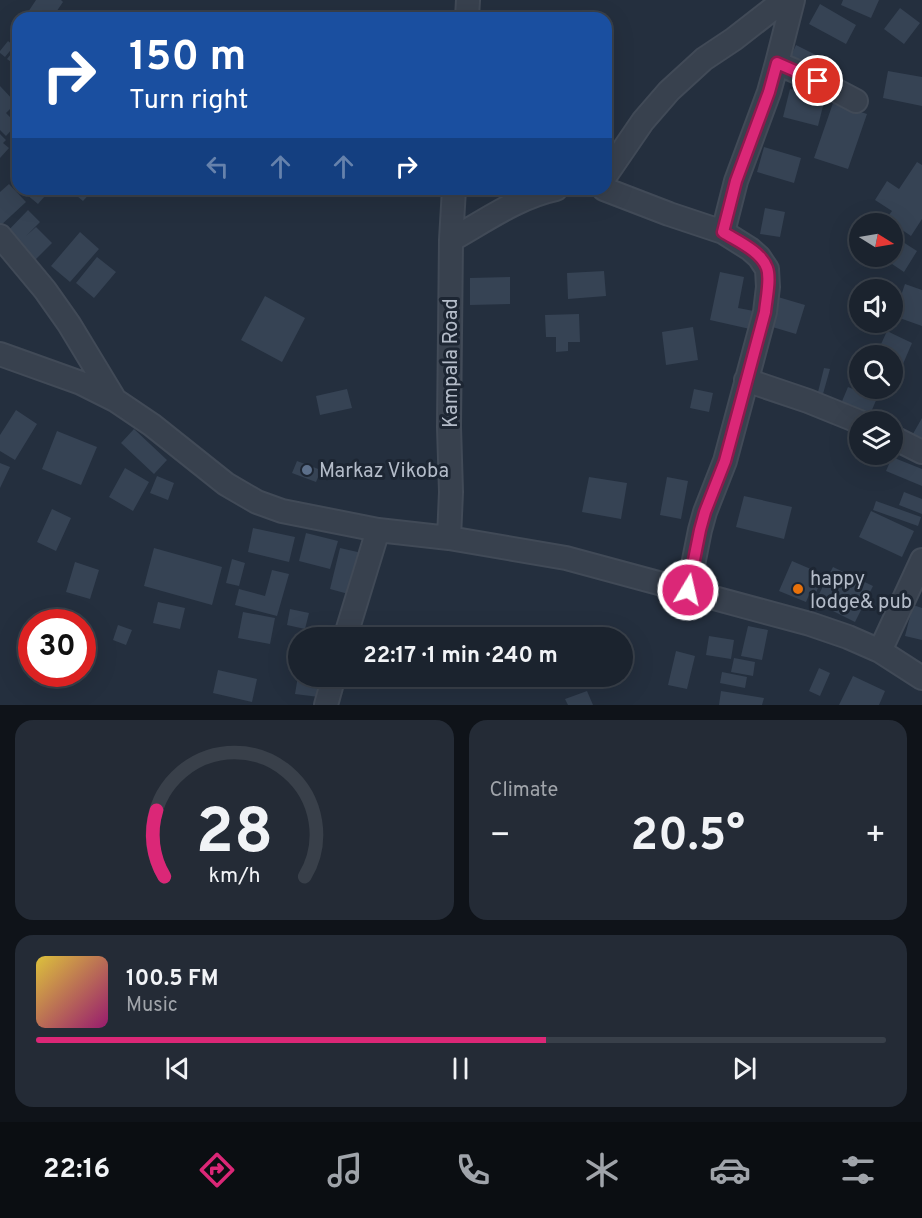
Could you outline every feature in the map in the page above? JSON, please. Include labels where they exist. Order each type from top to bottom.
[{"type":"street","points":[[612,166],[643,122],[669,91],[704,59],[784,0]]},
{"type":"street","points":[[723,232],[736,181],[769,92],[793,0]]},
{"type":"street","points":[[777,63],[856,101]]},
{"type":"street","points":[[612,192],[723,232],[750,249],[767,269],[768,287],[765,312],[725,461],[700,530],[688,590]]},
{"type":"street","name":"Kampala Road","points":[[449,538],[451,240],[454,195]]},
{"type":"street","points":[[451,240],[535,195]]},
{"type":"street","points":[[0,236],[45,290],[69,324],[115,400]]},
{"type":"street","points":[[0,354],[81,383],[115,400],[152,425],[226,484],[257,502],[282,511],[378,530],[449,538],[566,558],[810,624],[880,651],[922,678]]},
{"type":"street","points":[[746,380],[808,400],[849,417]]},
{"type":"street","points":[[903,442],[922,452]]},
{"type":"street","points":[[348,627],[378,530]]},
{"type":"street","points":[[880,651],[922,560]]},
{"type":"street","points":[[326,705],[331,687]]},
{"type":"building","points":[[36,0],[61,0],[63,2],[56,12],[28,12]]},
{"type":"building","points":[[843,0],[879,0],[871,18],[841,5]]},
{"type":"building","points":[[820,4],[856,25],[846,44],[809,24]]},
{"type":"building","points":[[900,8],[920,23],[904,44],[884,29]]},
{"type":"building","points":[[8,41],[12,44],[12,48],[5,57],[0,51]]},
{"type":"building","points":[[796,45],[818,56],[811,72],[788,62]]},
{"type":"building","points":[[12,53],[12,63],[7,59]]},
{"type":"building","points":[[888,71],[922,77],[922,106],[883,98]]},
{"type":"building","points":[[0,86],[12,99],[12,107],[6,113],[12,119],[12,129],[6,136],[0,130]]},
{"type":"building","points":[[790,89],[825,98],[818,126],[783,117]]},
{"type":"building","points":[[833,103],[867,114],[848,169],[814,158]]},
{"type":"building","points":[[0,134],[6,140],[3,143],[9,148],[0,158]]},
{"type":"building","points":[[764,147],[801,158],[794,183],[757,172]]},
{"type":"building","points":[[917,162],[922,165],[922,219],[911,236],[903,231],[903,213],[890,213],[892,211],[875,200],[887,181],[899,189]]},
{"type":"building","points":[[9,184],[12,187],[12,195],[19,195],[26,202],[0,226],[0,192]]},
{"type":"building","points":[[27,195],[46,195],[38,204]]},
{"type":"building","points":[[76,195],[88,195],[83,201]]},
{"type":"building","points":[[765,208],[785,212],[780,237],[760,234]]},
{"type":"building","points":[[28,210],[40,222],[26,236],[36,227],[52,243],[32,263],[2,237]]},
{"type":"building","points":[[80,232],[99,249],[70,282],[51,266]]},
{"type":"building","points":[[903,242],[917,251],[904,272],[896,267],[903,267]]},
{"type":"building","points":[[97,257],[116,272],[94,298],[76,283]]},
{"type":"building","points":[[604,271],[606,296],[568,299],[567,273]]},
{"type":"building","points":[[720,272],[744,277],[738,308],[754,311],[750,329],[710,320]]},
{"type":"building","points":[[510,277],[510,304],[470,305],[470,278]]},
{"type":"building","points":[[905,284],[922,290],[922,326],[903,319]]},
{"type":"building","points":[[265,296],[305,318],[282,362],[241,340]]},
{"type":"building","points":[[778,297],[805,305],[796,334],[769,326]]},
{"type":"building","points":[[579,314],[580,342],[568,342],[568,351],[556,352],[556,337],[546,337],[545,315]]},
{"type":"building","points":[[693,327],[698,360],[666,365],[662,332]]},
{"type":"building","points":[[886,333],[891,333],[912,343],[903,364],[903,345],[881,345]]},
{"type":"building","points":[[824,368],[830,369],[821,401],[816,400]]},
{"type":"building","points":[[848,387],[849,399],[877,399],[872,411],[853,411],[840,406]]},
{"type":"building","points":[[347,389],[352,408],[320,415],[316,396]]},
{"type":"building","points":[[694,389],[713,393],[709,412],[690,408]]},
{"type":"building","points":[[16,410],[37,424],[15,460],[0,451],[0,435]]},
{"type":"building","points":[[922,418],[922,446],[910,439]]},
{"type":"building","points":[[134,429],[167,460],[154,474],[121,443]]},
{"type":"building","points":[[57,431],[97,447],[81,485],[42,469]]},
{"type":"building","points":[[297,461],[321,470],[316,482],[292,473]]},
{"type":"building","points":[[903,461],[922,469],[922,486],[886,471],[889,465],[903,465]]},
{"type":"building","points":[[0,463],[10,467],[0,488]]},
{"type":"building","points":[[125,468],[149,482],[133,511],[109,497]]},
{"type":"building","points":[[157,476],[174,483],[168,500],[150,493]]},
{"type":"building","points":[[589,477],[627,483],[621,519],[582,512]]},
{"type":"building","points":[[667,477],[688,481],[681,519],[660,515]]},
{"type":"building","points":[[904,492],[922,499],[922,514],[899,505]]},
{"type":"building","points":[[744,496],[792,507],[784,539],[736,527]]},
{"type":"building","points":[[876,501],[921,517],[918,526],[873,510]]},
{"type":"building","points":[[52,509],[71,518],[56,551],[37,542]]},
{"type":"building","points":[[871,511],[914,531],[902,557],[859,537]]},
{"type":"building","points":[[253,528],[295,537],[289,562],[248,552]]},
{"type":"building","points":[[306,533],[338,541],[330,569],[299,561]]},
{"type":"building","points":[[154,548],[222,567],[212,605],[144,586]]},
{"type":"building","points":[[340,548],[362,553],[352,595],[330,589]]},
{"type":"building","points":[[232,559],[245,563],[239,586],[226,583]]},
{"type":"building","points":[[792,561],[820,573],[817,579],[821,581],[819,587],[815,584],[814,586],[818,588],[814,597],[809,595],[806,602],[779,591]]},
{"type":"building","points":[[75,562],[99,570],[90,599],[66,592]]},
{"type":"building","points":[[833,567],[873,586],[855,622],[815,602]]},
{"type":"building","points":[[272,570],[289,574],[277,616],[235,605],[239,589],[265,596]]},
{"type":"building","points":[[158,602],[185,608],[180,629],[153,623]]},
{"type":"building","points":[[913,605],[922,608],[922,640],[905,636]]},
{"type":"building","points":[[290,609],[309,613],[306,627],[287,625]]},
{"type":"building","points":[[243,612],[275,618],[270,644],[238,638]]},
{"type":"building","points":[[118,625],[132,630],[126,645],[113,640]]},
{"type":"building","points":[[748,626],[768,630],[762,660],[741,656]]},
{"type":"building","points":[[709,636],[734,640],[731,659],[706,655]]},
{"type":"building","points":[[676,651],[695,656],[687,689],[668,685]]},
{"type":"building","points":[[734,658],[755,662],[753,676],[731,672]]},
{"type":"building","points":[[819,668],[830,673],[820,696],[809,691]]},
{"type":"building","points":[[218,670],[257,679],[252,702],[213,693]]},
{"type":"building","points":[[722,672],[747,677],[745,688],[720,683]]},
{"type":"building","points":[[853,676],[885,691],[879,705],[839,705]]},
{"type":"building","points":[[296,687],[320,687],[319,697],[295,694]]},
{"type":"building","points":[[587,691],[593,705],[568,705],[565,699]]},
{"type":"building","points":[[721,691],[764,698],[762,705],[719,705]]},
{"type":"place","name":"Markaz Vikoba","points":[[307,470]]},
{"type":"place","name":"happy lodge& pub","points":[[798,589]]},
{"type":"route","points":[[688,590],[700,530],[725,461],[765,312],[768,287],[767,269],[759,257],[723,232],[736,181],[769,92],[777,63],[818,81]]}]
